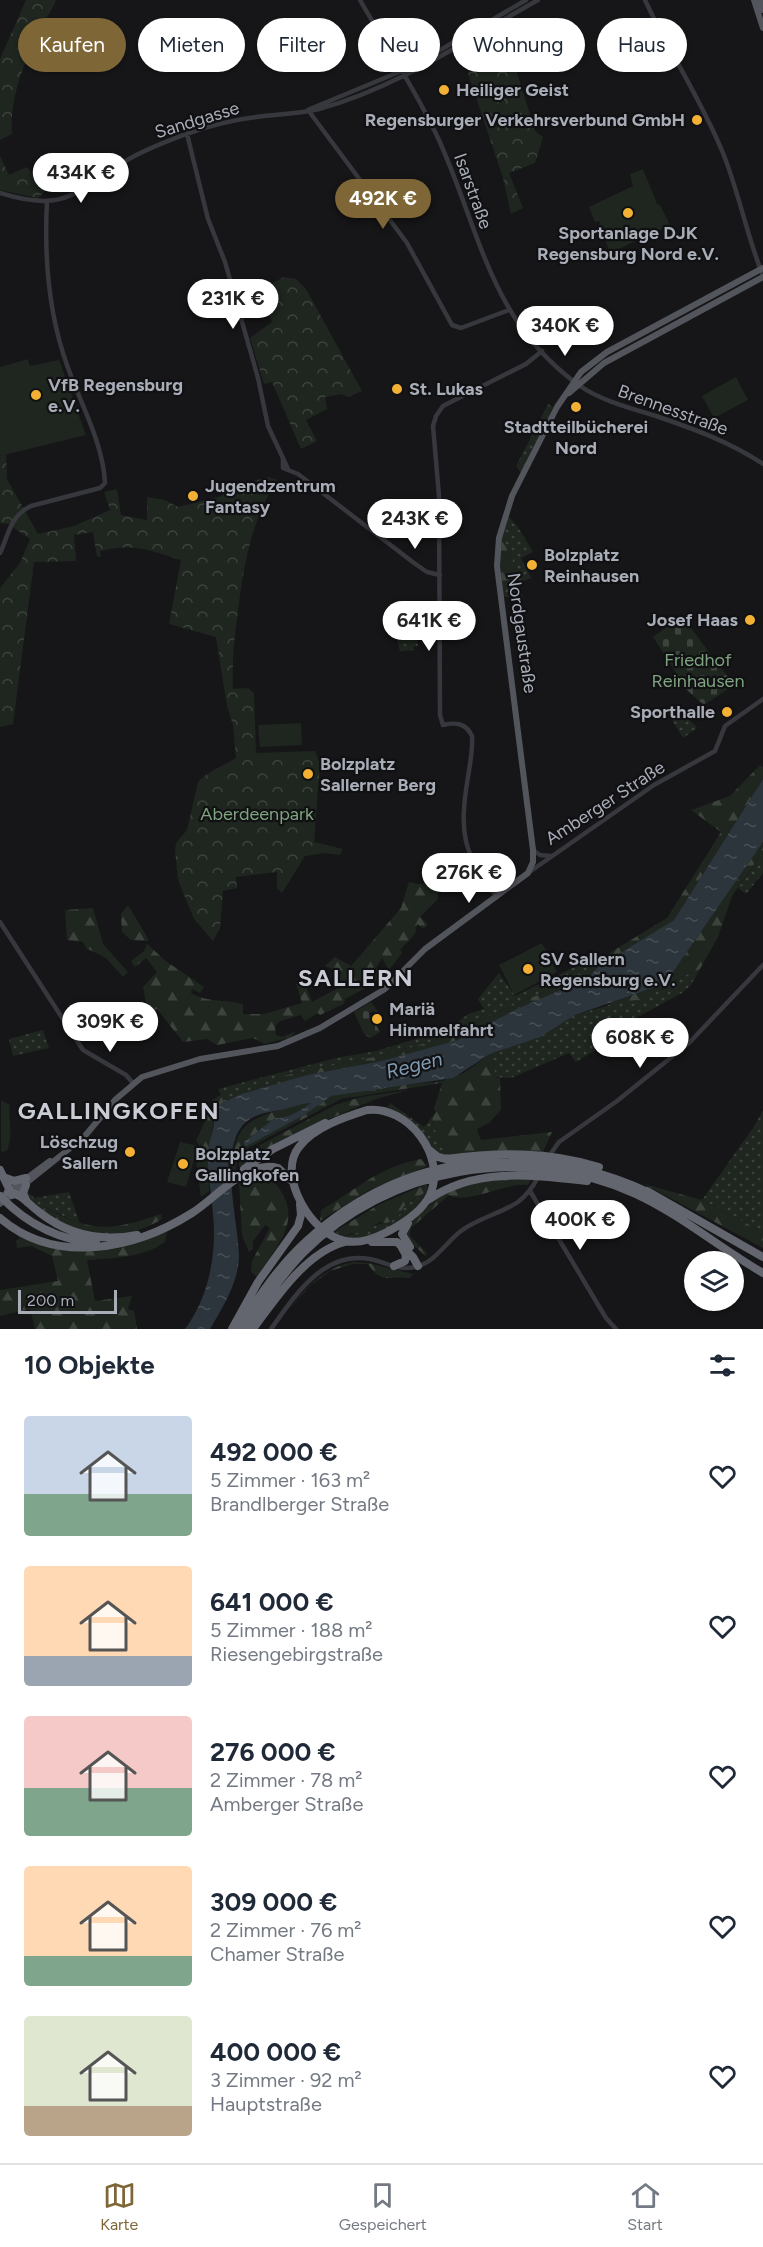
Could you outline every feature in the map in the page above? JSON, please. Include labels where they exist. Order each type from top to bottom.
[{"type":"highway","points":[[1,1219],[32,1237],[66,1246],[102,1247],[138,1237],[192,1213],[240,1175],[307,1131],[373,1110],[393,1114],[412,1126],[428,1148],[438,1157],[446,1159],[500,1154],[531,1160],[612,1185],[670,1212],[763,1273]]},
{"type":"highway","points":[[346,1241],[321,1230],[308,1215],[295,1185],[293,1166],[298,1147],[315,1133],[355,1114]]},
{"type":"highway","points":[[426,1202],[433,1181],[428,1148]]},
{"type":"highway","points":[[238,1329],[273,1278],[328,1227],[427,1175],[441,1172],[531,1160],[549,1166],[605,1169],[763,1257]]},
{"type":"highway","points":[[240,1175],[258,1167],[271,1166],[283,1171],[295,1185]]},
{"type":"highway","points":[[365,1241],[399,1225],[435,1195],[451,1185],[522,1175],[549,1166]]},
{"type":"highway","points":[[249,1171],[269,1168],[285,1177],[298,1208],[298,1226]]},
{"type":"highway","points":[[2,1173],[12,1208],[32,1223],[59,1236],[84,1242],[112,1243],[138,1237]]},
{"type":"highway","points":[[2,1173],[14,1181],[26,1182],[23,1193],[28,1203]]},
{"type":"highway","points":[[8,1194],[28,1203],[48,1219],[78,1234],[106,1238],[138,1237]]},
{"type":"highway","points":[[420,1265],[402,1234],[403,1228],[435,1195]]},
{"type":"highway","points":[[232,1329],[258,1282],[298,1226],[301,1215],[300,1200]]},
{"type":"highway","points":[[399,1225],[400,1236],[410,1247]]},
{"type":"highway","points":[[246,1329],[285,1273],[317,1236]]},
{"type":"highway","points":[[254,1329],[301,1272],[326,1249],[346,1241],[392,1241],[400,1245],[420,1265]]},
{"type":"highway","points":[[394,1266],[402,1264],[406,1258],[400,1245]]},
{"type":"main road","points":[[754,0],[763,28]]},
{"type":"main road","points":[[760,0],[763,10]]},
{"type":"main road","name":"Nordgaustraße","points":[[528,873],[533,862],[533,850],[498,576],[498,546],[512,496],[557,407],[576,382],[607,352],[762,272]]},
{"type":"main road","name":"Amberger Straße","points":[[0,1204],[8,1194],[84,1137],[116,1099],[133,1083],[146,1075],[177,1065],[278,1046],[308,1035],[385,989],[425,949],[498,898],[528,873]]},
{"type":"street","name":"Isarstraße","points":[[360,0],[439,140],[485,263],[509,310],[542,351],[576,382]]},
{"type":"street","points":[[403,74],[526,0]]},
{"type":"street","points":[[403,74],[538,0]]},
{"type":"street","points":[[645,0],[669,50],[696,92],[723,153],[762,272]]},
{"type":"street","name":"Sandgasse","points":[[0,193],[18,199],[47,201],[80,192],[127,160],[188,134],[226,122],[309,111],[372,92],[403,74]]},
{"type":"street","points":[[309,111],[407,243],[454,327],[483,321],[509,310]]},
{"type":"street","points":[[188,134],[208,219],[225,262],[258,378],[267,426],[283,458],[285,468],[423,569],[440,575]]},
{"type":"street","points":[[0,553],[11,523],[25,509],[105,485],[89,420],[60,341],[45,263],[47,201]]},
{"type":"street","points":[[498,898],[472,862],[463,835],[462,810],[472,736],[468,728],[460,724],[443,725],[440,707],[439,492],[434,421],[443,406],[526,364],[542,351]]},
{"type":"street","name":"Brennesstraße","points":[[576,382],[607,400],[708,434],[763,464]]},
{"type":"street","points":[[423,569],[440,567]]},
{"type":"street","name":"Amberger Straße","points":[[528,873],[654,785],[694,765],[718,746],[726,726],[763,699]]},
{"type":"street","points":[[533,850],[540,855],[551,856]]},
{"type":"street","points":[[0,922],[83,1050],[126,1075],[133,1083]]},
{"type":"street","points":[[271,1329],[305,1284],[326,1267],[350,1259],[364,1258],[394,1266],[420,1265],[435,1257],[466,1227],[518,1201],[530,1191],[556,1146],[689,1043],[763,965]]},
{"type":"street","points":[[530,1191],[606,1318],[616,1329]]},
{"type":"green space","points":[[26,0],[56,0],[47,18],[18,18]]},
{"type":"green space","points":[[18,18],[18,72],[22,72],[13,107],[12,134],[0,140],[0,59]]},
{"type":"green space","points":[[517,72],[535,131],[543,137],[535,163],[509,173],[523,208],[511,214],[503,178],[468,73]]},
{"type":"green space","points":[[0,156],[9,175],[27,167],[45,191],[38,198],[0,190]]},
{"type":"green space","name":"Sportanlage DJK Regensburg Nord e.V.","points":[[643,169],[657,204],[660,205],[670,225],[610,253],[599,221],[595,222],[589,207],[633,186],[630,174]]},
{"type":"green space","points":[[284,277],[296,279],[306,289],[362,391],[348,397],[341,394],[325,397],[327,409],[306,420],[317,441],[301,449],[272,382],[264,384],[250,338],[272,322],[258,291]]},
{"type":"green space","name":"VfB Regensburg e.V.","points":[[28,359],[30,366],[59,360],[86,435],[0,456],[0,367]]},
{"type":"green space","points":[[736,377],[748,400],[714,418],[702,396]]},
{"type":"green space","points":[[548,404],[553,407],[521,472],[516,466]]},
{"type":"green space","name":"Aberdeenpark","points":[[6,454],[7,479],[38,534],[74,526],[110,510],[104,492],[117,489],[121,515],[147,520],[147,497],[165,500],[178,507],[222,496],[227,489],[268,477],[277,480],[261,511],[246,559],[234,641],[233,689],[248,688],[254,693],[256,753],[315,751],[320,764],[314,842],[343,849],[340,855],[325,853],[305,856],[282,893],[277,888],[277,872],[236,877],[237,888],[223,891],[220,928],[213,941],[194,919],[178,880],[175,850],[176,843],[187,830],[198,782],[210,772],[236,758],[233,725],[227,706],[216,637],[169,624],[181,560],[132,548],[100,551],[101,557],[97,557],[93,532],[74,535],[76,561],[34,562],[13,724],[0,727],[0,588],[20,563],[30,539],[8,524],[0,523],[0,456]]},
{"type":"green space","points":[[509,517],[533,552],[521,558],[531,578],[518,583],[523,598],[505,597],[504,583],[508,578],[519,575],[502,538]]},
{"type":"green space","points":[[502,538],[519,575],[508,578],[504,583],[505,597],[503,597],[500,561]]},
{"type":"green space","name":"Friedhof Reinhausen","points":[[682,616],[734,685],[704,705],[688,691],[653,637]]},
{"type":"green space","points":[[414,619],[418,646],[414,646],[414,650],[400,651],[392,620]]},
{"type":"green space","points":[[679,708],[697,728],[683,738],[669,715]]},
{"type":"green space","points":[[301,723],[302,745],[260,747],[258,725]]},
{"type":"green space","points":[[760,765],[763,767],[763,779],[674,920],[599,966],[588,978],[588,966],[667,918],[721,832],[691,810],[730,796]]},
{"type":"green space","points":[[763,842],[763,851],[732,896],[718,937],[700,969],[679,978],[649,997],[611,1006],[610,1003],[655,987],[671,975]]},
{"type":"green space","points":[[763,851],[763,873],[746,894],[738,888]]},
{"type":"green space","points":[[409,882],[419,884],[453,882],[451,886],[438,889],[438,899],[420,917],[428,924],[424,929],[417,924],[415,934],[400,950],[402,953],[389,970],[382,958],[376,968],[384,972],[371,985],[345,999],[344,1004],[320,1015],[318,1013],[305,1021],[301,1015],[280,1021],[275,1026],[276,1035],[282,1037],[296,1031],[291,1037],[265,1044],[253,1038],[217,1045],[207,1039],[183,1042],[157,1009],[148,1013],[143,987],[157,972],[146,958],[135,967],[131,961],[144,951],[147,944],[167,962],[204,987],[200,993],[192,989],[191,993],[210,1000],[243,1004],[243,1014],[264,1014],[302,1003],[296,984],[298,983],[306,986],[312,1002],[340,987],[334,980],[342,973],[325,966],[335,957],[351,966],[401,908]]},
{"type":"green space","points":[[128,905],[149,940],[131,940],[122,932],[121,914]]},
{"type":"green space","points":[[93,908],[103,944],[128,972],[123,977],[106,958],[86,948],[83,942],[67,940],[65,910]]},
{"type":"green space","name":"SV Sallern Regensburg e.V.","points":[[542,943],[557,972],[514,995],[499,965]]},
{"type":"green space","points":[[589,960],[588,978],[558,991],[556,987],[461,1028],[454,1035],[384,1055],[282,1076],[284,1083],[224,1102],[218,1089],[336,1058],[376,1051],[449,1029],[468,1014],[484,1009],[478,999],[499,973],[515,996]]},
{"type":"green space","points":[[700,969],[691,985],[682,993],[599,1038],[602,1046],[576,1062],[569,1053],[511,1078],[494,1077],[495,1067],[490,1054],[539,1037],[575,1015],[664,989],[679,978]]},
{"type":"green space","points":[[556,987],[558,991],[458,1040],[380,1062],[307,1075],[284,1083],[282,1076],[384,1055],[454,1035],[461,1028]]},
{"type":"green space","points":[[371,1002],[382,1017],[380,1019],[374,1011],[369,1013],[380,1032],[370,1038],[364,1034],[354,1012]]},
{"type":"green space","points":[[43,1030],[49,1048],[13,1056],[9,1039]]},
{"type":"green space","points":[[490,1054],[495,1067],[494,1077],[500,1078],[501,1110],[489,1123],[477,1129],[481,1140],[552,1132],[543,1152],[514,1150],[456,1157],[451,1154],[440,1140],[432,1117],[436,1112],[434,1108],[442,1083],[341,1099],[241,1152],[237,1159],[236,1171],[232,1174],[238,1137],[243,1129],[259,1117],[312,1103],[290,1116],[275,1118],[245,1147],[306,1114],[331,1096],[367,1089],[442,1081],[464,1073]]},
{"type":"green space","points":[[409,1090],[376,1099],[308,1128],[239,1167],[239,1161],[247,1152],[335,1105],[361,1097]]},
{"type":"green space","points":[[221,1095],[224,1102],[213,1109],[214,1119],[208,1153],[209,1191],[201,1197],[196,1160],[199,1145],[196,1141],[206,1119],[206,1107],[212,1108],[212,1100]]},
{"type":"green space","points":[[1,1100],[10,1105],[10,1133],[7,1151],[1,1152]]},
{"type":"green space","points":[[390,1103],[424,1127],[432,1117],[435,1129],[446,1150],[456,1157],[447,1156],[430,1146],[388,1107]]},
{"type":"green space","points":[[763,1110],[763,1232],[702,1200]]},
{"type":"green space","name":"Bolzplatz Gallingkofen","points":[[180,1142],[198,1146],[186,1187],[167,1182]]},
{"type":"green space","points":[[421,1159],[428,1166],[369,1190],[320,1221],[321,1210],[368,1180],[392,1168]]},
{"type":"green space","points":[[263,1171],[277,1185],[285,1199],[288,1211],[283,1236],[257,1277],[251,1272],[252,1261],[270,1228],[265,1225],[253,1241],[253,1249],[249,1252],[242,1235],[239,1183],[251,1174]]},
{"type":"green space","points":[[532,1178],[528,1185],[467,1197],[449,1195],[411,1228],[410,1236],[427,1253],[426,1256],[407,1240],[406,1228],[444,1191],[487,1180]]},
{"type":"green space","points":[[431,1183],[419,1203],[410,1212],[378,1235],[355,1240],[332,1234],[334,1232],[345,1236],[398,1217],[404,1206],[420,1196]]},
{"type":"green space","points":[[427,1184],[427,1191],[404,1206],[398,1217],[387,1223],[380,1222],[368,1229],[366,1233],[351,1233],[345,1236],[334,1232],[378,1205]]},
{"type":"green space","points":[[644,1184],[702,1200],[763,1232],[763,1248]]},
{"type":"green space","points":[[27,1191],[34,1198],[69,1192],[80,1224],[45,1207],[41,1212],[29,1201]]},
{"type":"green space","points":[[45,1207],[75,1221],[102,1227],[129,1224],[161,1214],[162,1219],[124,1234],[94,1235],[73,1229],[41,1212]]},
{"type":"green space","points":[[14,1231],[54,1246],[90,1251],[126,1246],[167,1231],[165,1242],[147,1251],[128,1256],[87,1260],[95,1301],[132,1296],[128,1309],[134,1311],[137,1329],[35,1329],[30,1309],[0,1316],[0,1290],[58,1281],[52,1256],[31,1246],[17,1248],[16,1240],[20,1239]]},
{"type":"green space","points":[[353,1262],[368,1263],[413,1274],[410,1278],[386,1278],[378,1275],[368,1264],[353,1264],[330,1271],[311,1285],[290,1308],[303,1292],[317,1279],[325,1273],[343,1265]]},
{"type":"water","name":"Regen","points":[[763,779],[763,842],[671,975],[655,987],[575,1015],[540,1037],[490,1054],[453,1078],[331,1096],[306,1114],[245,1147],[244,1142],[275,1118],[289,1116],[311,1103],[262,1114],[246,1122],[237,1133],[231,1167],[239,1257],[236,1276],[210,1329],[185,1329],[205,1289],[210,1274],[214,1244],[208,1162],[214,1119],[212,1108],[239,1095],[307,1075],[382,1061],[458,1040],[515,1010],[588,978],[599,966],[674,920]]},
{"type":"place","name":"Heiliger Geist","points":[[444,90]]},
{"type":"place","name":"Regensburger Verkehrsverbund GmbH","points":[[697,120]]},
{"type":"place","name":"Sportanlage DJK Regensburg Nord e.V.","points":[[628,213]]},
{"type":"place","name":"St. Lukas","points":[[397,389]]},
{"type":"place","name":"VfB Regensburg e.V.","points":[[36,395]]},
{"type":"place","name":"Stadtteilbücherei Nord","points":[[576,407]]},
{"type":"place","name":"Jugendzentrum Fantasy","points":[[193,496]]},
{"type":"place","name":"Bolzplatz Reinhausen","points":[[532,565]]},
{"type":"place","name":"Josef Haas","points":[[750,620]]},
{"type":"place","name":"Sporthalle","points":[[727,712]]},
{"type":"place","name":"Bolzplatz Sallerner Berg","points":[[308,774]]},
{"type":"place","name":"SV Sallern Regensburg e.V.","points":[[528,969]]},
{"type":"place","name":"Mariä Himmelfahrt","points":[[377,1019]]},
{"type":"place","name":"Löschzug Sallern","points":[[130,1152]]},
{"type":"place","name":"Bolzplatz Gallingkofen","points":[[183,1164]]},
{"type":"district","name":"SALLERN","points":[[356,977]]},
{"type":"district","name":"GALLINGKOFEN","points":[[119,1110]]}]
